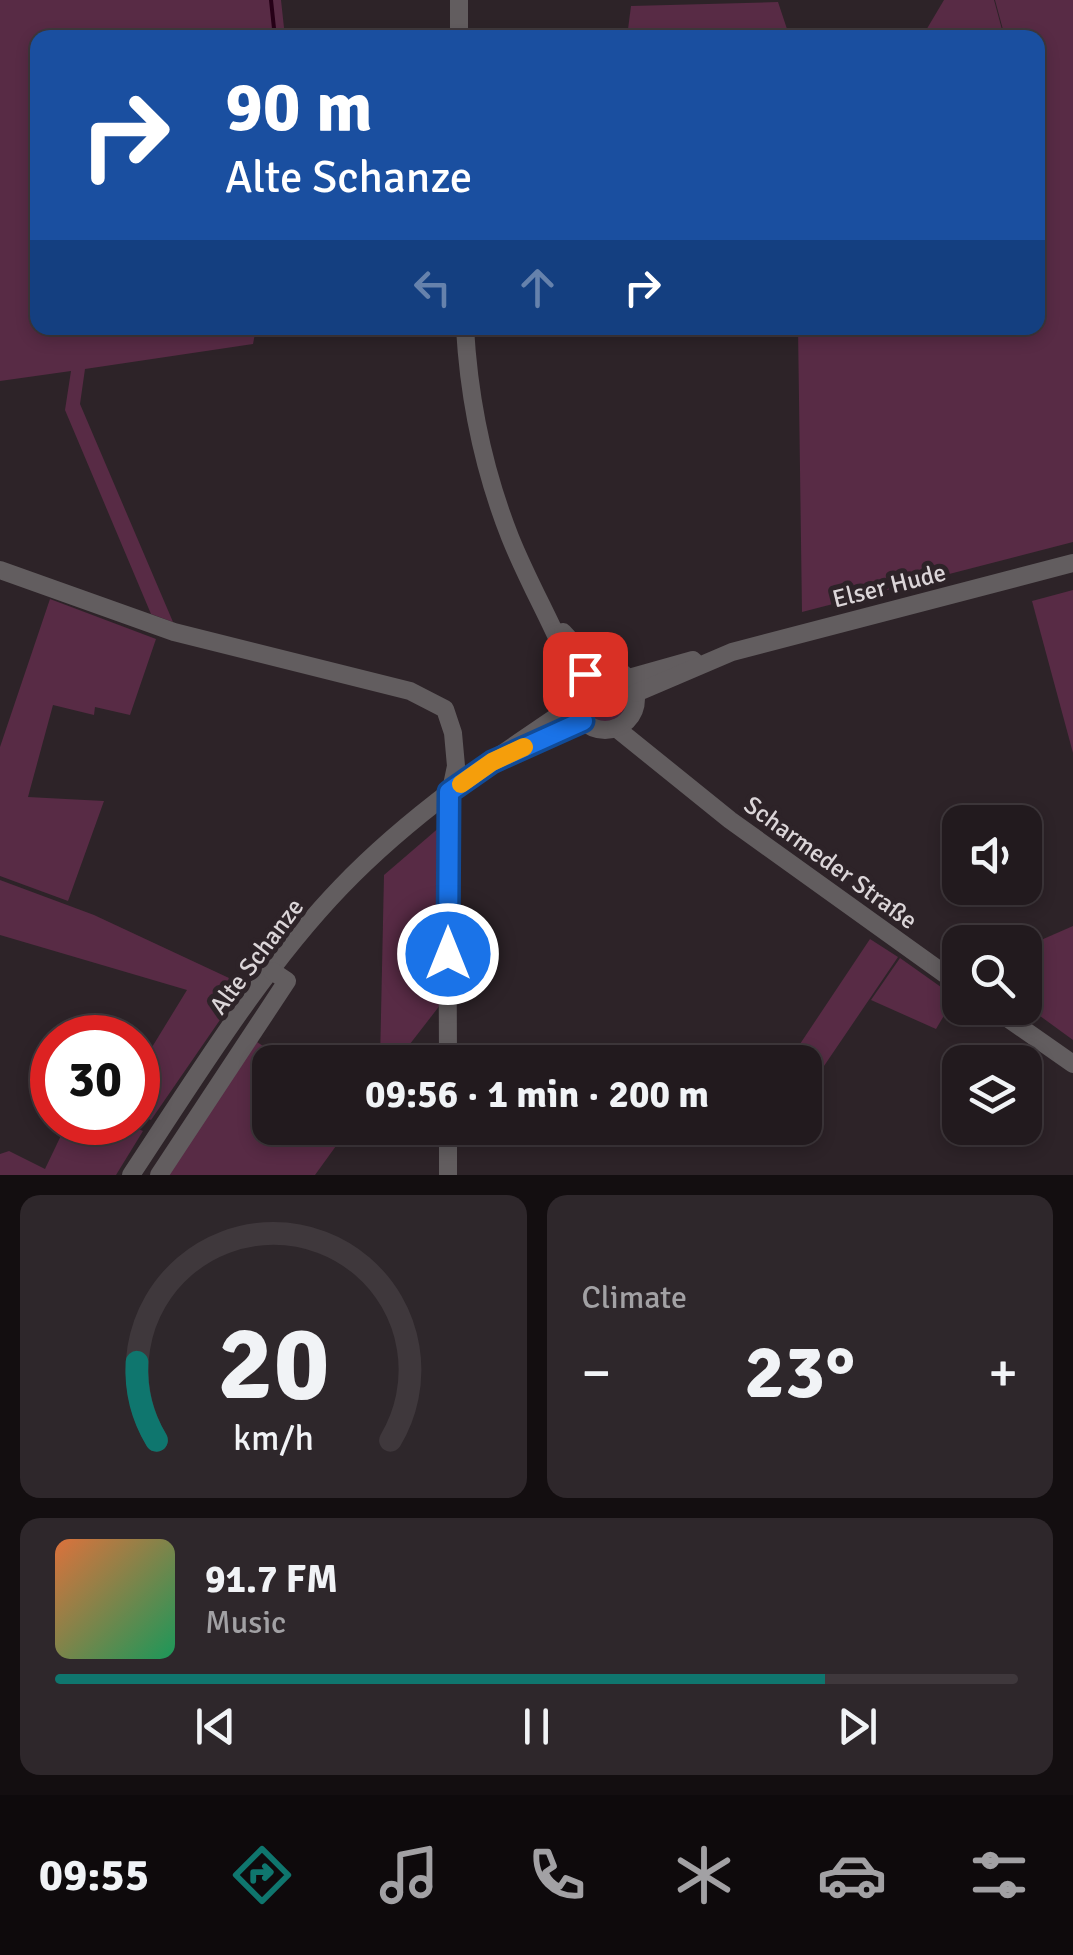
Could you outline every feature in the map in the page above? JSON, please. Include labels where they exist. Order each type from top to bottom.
[{"type":"street","points":[[459,0],[459,30]]},
{"type":"street","points":[[465,335],[474,402],[492,483],[517,554],[550,616],[578,684],[579,713],[595,728],[623,723],[633,685],[617,669],[596,668],[578,684]]},
{"type":"street","name":"Elser Hude","points":[[633,685],[674,663],[718,656],[1073,563]]},
{"type":"street","points":[[0,570],[174,632],[428,698],[445,708],[453,733],[456,766],[449,792],[448,1045]]},
{"type":"street","points":[[550,616],[596,668]]},
{"type":"street","name":"Alte Schanze","points":[[131,1175],[272,971],[339,889],[449,792],[492,762],[579,713]]},
{"type":"street","name":"Scharmeder Straße","points":[[623,723],[676,776],[730,820],[942,972]]},
{"type":"street","points":[[159,1175],[287,981],[272,971]]},
{"type":"street","points":[[1017,1025],[1073,1064]]},
{"type":"street","points":[[448,1145],[448,1175]]},
{"type":"shaded area","points":[[0,0],[281,0],[284,30],[30,30],[30,335],[255,335],[253,344],[85,369],[80,404],[173,622],[151,614],[65,410],[71,371],[0,381]]},
{"type":"shaded area","points":[[944,0],[994,0],[1002,30],[926,30]]},
{"type":"shaded area","points":[[995,0],[1073,0],[1073,542],[802,612],[798,335],[1045,335],[1045,30],[1003,30]]},
{"type":"shaded area","points":[[778,2],[787,29],[628,30],[631,6]]},
{"type":"shaded area","points":[[1073,590],[1073,753],[1032,601]]},
{"type":"shaded area","points":[[50,599],[156,639],[130,715],[95,707],[94,715],[53,705],[28,797],[104,801],[68,901],[0,876],[0,747]]},
{"type":"shaded area","points":[[605,676],[621,683],[628,699],[621,715],[605,722],[589,715],[582,699],[589,683]]},
{"type":"shaded area","points":[[441,826],[444,1000],[409,1045],[380,1045],[384,875]]},
{"type":"shaded area","points":[[0,880],[94,915],[244,985],[160,1107],[160,1034],[187,990],[0,935]]},
{"type":"shaded area","points":[[1073,926],[1073,1040],[1042,1017],[1042,940]]},
{"type":"shaded area","points":[[870,939],[898,957],[822,1069],[822,1045],[799,1045]]},
{"type":"shaded area","points":[[900,958],[942,988],[942,1019],[936,1029],[871,1000]]},
{"type":"shaded area","points":[[252,1049],[252,1145],[337,1145],[315,1175],[166,1175]]},
{"type":"shaded area","points":[[56,1145],[134,1145],[116,1175],[0,1175],[0,1154],[9,1151],[45,1169]]},
{"type":"waterway","points":[[271,0],[274,30]]},
{"type":"slow traffic","points":[[461,784],[492,762],[524,747]]},
{"type":"route","points":[[448,954],[449,792],[492,762],[583,721],[574,698],[585,674]]}]
